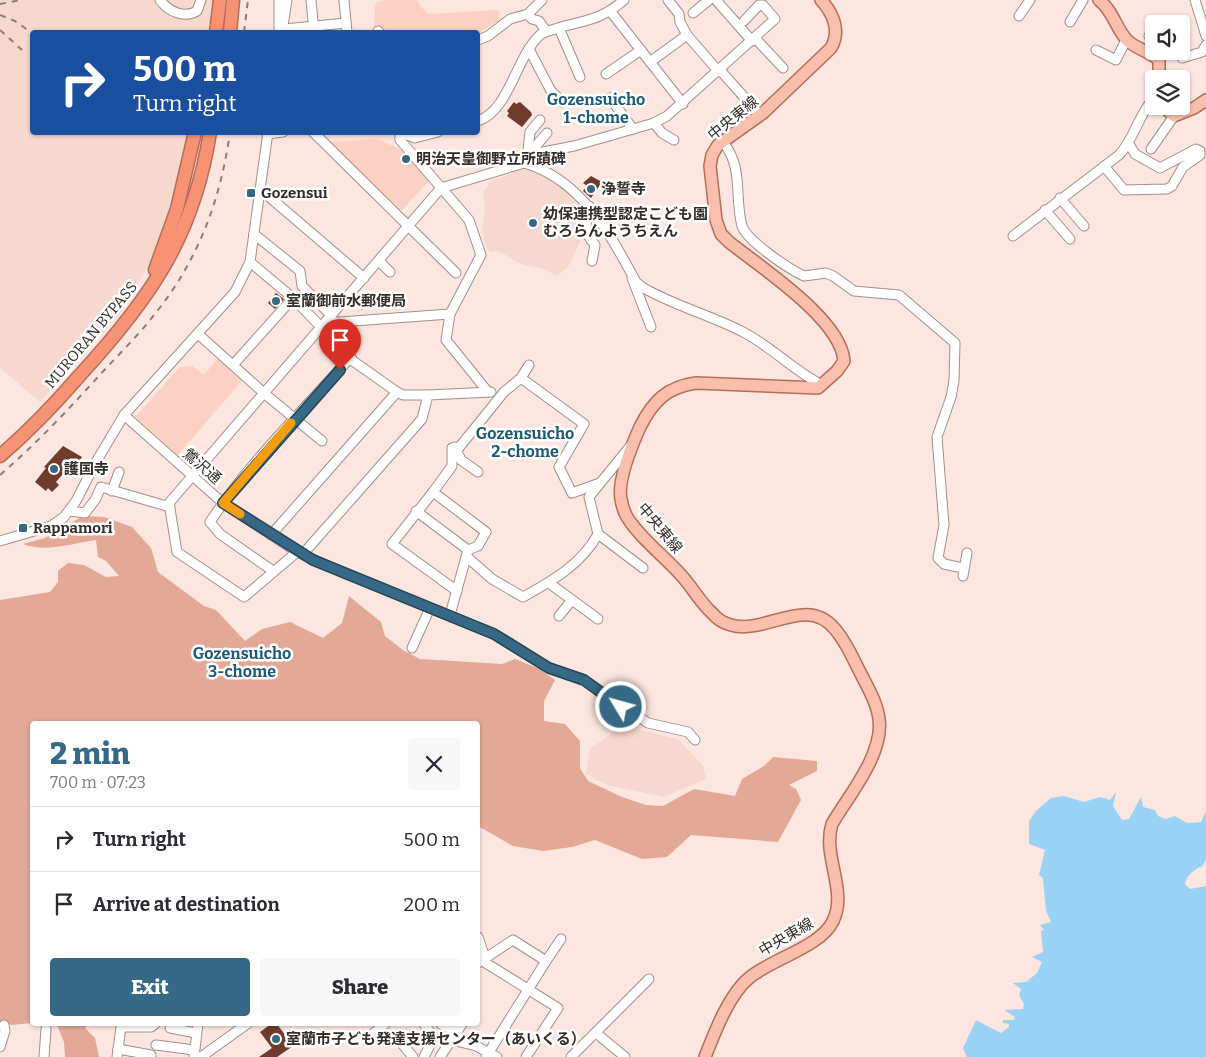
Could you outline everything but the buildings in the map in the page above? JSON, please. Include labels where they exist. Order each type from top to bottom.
[{"type":"highway","points":[[208,30],[212,0]]},
{"type":"highway","points":[[216,30],[220,0]]},
{"type":"highway","points":[[223,30],[227,0]]},
{"type":"highway","points":[[230,30],[234,0]]},
{"type":"highway","points":[[154,270],[177,209],[194,135]]},
{"type":"highway","name":"MURORAN BYPASS","points":[[0,446],[34,414],[98,345],[128,308],[154,270],[171,240],[183,210],[192,184],[201,135]]},
{"type":"highway","name":"MURORAN BYPASS","points":[[0,456],[38,421],[72,385],[144,300],[168,262],[183,231],[201,179],[209,135]]},
{"type":"highway","points":[[144,300],[170,269],[186,239],[208,178],[216,135]]},
{"type":"main road","name":"中央東線","points":[[705,1057],[715,1032],[741,985],[757,972],[822,936],[832,925],[836,914],[837,893],[828,843],[829,834],[832,824],[874,753],[879,737],[879,718],[870,690],[839,634],[823,618],[801,614],[742,627],[724,623],[710,612],[682,576],[627,517],[620,487],[640,426],[664,393],[686,385],[761,385],[817,389],[844,361],[843,353],[832,332],[814,311],[728,242],[718,228],[710,166],[712,154],[723,142],[760,115],[807,73],[833,44],[835,30],[833,15],[821,0]]},
{"type":"main road","points":[[1099,0],[1112,12],[1126,40],[1145,49]]},
{"type":"main road","points":[[1174,116],[1194,108],[1206,100]]},
{"type":"street","points":[[160,0],[174,11],[187,14],[197,10],[201,0]]},
{"type":"street","points":[[278,0],[282,30]]},
{"type":"street","points":[[282,30],[287,0]]},
{"type":"street","points":[[311,0],[314,30],[346,22]]},
{"type":"street","points":[[344,0],[347,30]]},
{"type":"street","points":[[480,39],[488,36],[510,19],[528,14],[542,0]]},
{"type":"street","points":[[480,120],[495,110],[529,50],[541,34],[611,12],[624,0]]},
{"type":"street","points":[[668,0],[679,14],[680,22],[687,35],[760,115]]},
{"type":"street","points":[[693,13],[709,0]]},
{"type":"street","points":[[1019,16],[1030,0]]},
{"type":"street","points":[[1070,22],[1083,0]]},
{"type":"street","points":[[1195,0],[1206,36]]},
{"type":"street","points":[[719,1],[783,68]]},
{"type":"street","points":[[428,395],[422,419],[300,553],[273,570],[244,597],[177,552],[169,503],[442,188],[529,159],[654,123],[683,104],[775,19],[763,5],[759,5],[744,20]]},
{"type":"street","points":[[611,12],[683,104]]},
{"type":"street","points":[[528,14],[532,19],[539,22],[546,31]]},
{"type":"street","points":[[559,28],[580,77]]},
{"type":"street","points":[[650,62],[687,35]]},
{"type":"street","points":[[1096,50],[1116,60],[1126,40]]},
{"type":"street","points":[[1190,56],[1202,52],[1206,45]]},
{"type":"street","points":[[529,50],[551,91],[562,102]]},
{"type":"street","points":[[606,74],[641,50]]},
{"type":"street","points":[[610,98],[633,129]]},
{"type":"street","points":[[1013,236],[1060,198],[1119,155],[1129,144],[1145,107]]},
{"type":"street","points":[[1150,149],[1174,116]]},
{"type":"street","points":[[529,159],[530,132],[540,120]]},
{"type":"street","points":[[654,123],[662,133],[674,140]]},
{"type":"street","points":[[529,159],[548,133]]},
{"type":"street","points":[[0,541],[51,526],[70,511],[124,415],[235,292],[250,262],[267,135]]},
{"type":"street","points":[[316,135],[456,273]]},
{"type":"street","points":[[400,135],[400,140],[469,220],[480,256],[450,314],[446,340],[488,392]]},
{"type":"street","points":[[406,135],[415,138],[426,135]]},
{"type":"street","points":[[723,142],[734,157],[743,226],[750,238],[804,276],[826,273],[854,291],[899,295],[955,343],[952,397],[937,437],[944,525],[938,558],[944,564],[963,572],[967,553]]},
{"type":"street","points":[[1104,166],[1124,190],[1166,189],[1172,186],[1183,167],[1200,155],[1200,151],[1196,149],[1174,159],[1165,167],[1156,167],[1135,154],[1129,144]]},
{"type":"street","points":[[529,159],[552,175],[589,206],[636,282],[651,292],[742,331],[766,345],[801,373],[822,385]]},
{"type":"street","points":[[260,189],[364,278]]},
{"type":"street","points":[[1060,198],[1084,226]]},
{"type":"street","points":[[589,206],[586,230],[587,236],[595,246],[592,261]]},
{"type":"street","points":[[1045,210],[1070,239]]},
{"type":"street","points":[[254,234],[300,271],[302,286],[326,323],[336,349],[397,392],[403,395],[504,392]]},
{"type":"street","points":[[379,261],[390,272]]},
{"type":"street","points":[[250,262],[326,323],[450,314]]},
{"type":"street","points":[[632,273],[632,283],[651,327]]},
{"type":"street","points":[[233,365],[293,298]]},
{"type":"street","points":[[198,334],[265,394],[322,441]]},
{"type":"street","points":[[273,570],[220,534],[210,522],[223,503],[296,418],[351,358]]},
{"type":"street","points":[[457,450],[504,392],[521,378],[529,365]]},
{"type":"street","points":[[521,378],[584,424],[559,466],[572,493],[600,483]]},
{"type":"street","points":[[271,535],[397,392]]},
{"type":"street","name":"鶯沢通","points":[[124,415],[223,503],[300,553],[506,640],[549,668],[584,680],[621,707],[648,723],[688,732],[695,740]]},
{"type":"street","points":[[634,442],[589,497],[598,534],[643,568]]},
{"type":"street","points":[[457,450],[452,448],[452,466],[392,544],[457,590]]},
{"type":"street","points":[[457,450],[461,460],[478,472]]},
{"type":"street","points":[[112,490],[118,472]]},
{"type":"street","points":[[70,511],[85,513],[95,500],[101,487],[170,507]]},
{"type":"street","points":[[433,492],[486,532],[478,546],[467,554],[450,615]]},
{"type":"street","points":[[416,511],[467,554],[492,579],[524,597],[549,583],[590,550],[598,534]]},
{"type":"street","points":[[549,583],[598,619]]},
{"type":"street","points":[[559,616],[572,600]]},
{"type":"street","points":[[412,648],[430,608]]},
{"type":"street","points":[[443,1026],[454,1037],[476,1046],[491,1056],[546,961],[561,939]]},
{"type":"street","points":[[526,1057],[558,1008],[481,960],[513,940],[546,961]]},
{"type":"street","points":[[571,1057],[649,979]]},
{"type":"street","points":[[0,1047],[4,1025]]},
{"type":"street","points":[[151,1055],[117,1053],[121,1027],[152,1026]]},
{"type":"street","points":[[368,1038],[383,1026]]},
{"type":"street","points":[[424,1057],[434,1036],[426,1026]]},
{"type":"street","points":[[440,1057],[461,1026]]},
{"type":"street","points":[[44,1057],[46,1028]]},
{"type":"street","points":[[156,1045],[194,1053],[197,1028],[170,1028]]},
{"type":"street","points":[[201,1057],[236,1028]]},
{"type":"street","points":[[596,1033],[625,1057]]},
{"type":"street","points":[[398,1039],[413,1057]]},
{"type":"shaded area","points":[[0,0],[213,0],[208,30],[30,30],[30,135],[194,135],[172,226],[120,313],[40,402],[0,368]]},
{"type":"shaded area","points":[[386,0],[417,0],[429,14],[496,10],[500,12],[498,21],[480,32],[480,30],[374,30],[375,6],[377,2]]},
{"type":"shaded area","points":[[377,139],[400,149],[430,180],[399,213],[328,142]]},
{"type":"shaded area","name":"幼保連携型認定こども園 むろらんようちえん","points":[[528,166],[539,171],[566,190],[586,208],[583,233],[574,256],[568,267],[557,276],[544,269],[524,265],[498,251],[490,252],[485,246],[482,228],[485,210],[483,192],[492,181]]},
{"type":"shaded area","points":[[219,357],[244,378],[178,455],[135,417],[180,367],[192,366],[204,375]]},
{"type":"shaded area","points":[[83,516],[104,517],[132,527],[151,548],[158,572],[204,606],[216,610],[245,641],[262,629],[290,622],[323,638],[342,623],[349,596],[381,622],[385,636],[403,650],[420,659],[502,664],[515,659],[540,669],[555,680],[544,701],[544,721],[565,724],[580,741],[580,768],[588,781],[622,797],[646,805],[663,806],[694,789],[735,796],[742,779],[764,766],[773,757],[817,761],[817,771],[789,785],[796,789],[801,800],[778,842],[691,835],[667,857],[642,859],[595,840],[572,847],[543,851],[513,846],[480,827],[480,721],[30,721],[30,1023],[12,1025],[0,1022],[0,600],[50,592],[58,582],[58,571],[68,563],[84,565],[106,577],[119,576],[106,561],[98,557],[96,540],[41,548],[23,544],[45,538]]},
{"type":"shaded area","points":[[622,726],[678,739],[703,766],[706,779],[664,797],[607,785],[586,774],[590,749]]},
{"type":"shaded area","points":[[57,1026],[86,1026],[85,1028],[95,1038],[99,1057],[65,1057],[64,1042]]},
{"type":"water","points":[[1116,792],[1113,806],[1122,820],[1129,819],[1141,797],[1143,807],[1155,810],[1158,816],[1166,819],[1175,816],[1187,823],[1201,822],[1206,811],[1206,859],[1203,866],[1189,875],[1185,884],[1190,889],[1206,886],[1206,1057],[967,1057],[963,1048],[976,1020],[1001,1033],[1009,1027],[1009,1024],[1003,1023],[1003,1020],[1014,1020],[1015,1017],[1004,1010],[1023,1009],[1024,1004],[1019,995],[1021,989],[1013,983],[1026,982],[1037,973],[1042,962],[1032,957],[1043,952],[1041,931],[1044,930],[1040,925],[1051,922],[1046,911],[1043,878],[1039,875],[1045,850],[1029,844],[1029,821],[1036,811],[1051,798],[1064,796],[1084,802],[1100,797],[1110,800]]},
{"type":"railway","points":[[0,4],[21,0]]},
{"type":"railway","points":[[244,30],[248,0]]},
{"type":"railway","points":[[0,15],[15,21],[30,32]]},
{"type":"railway","points":[[0,30],[22,50]]},
{"type":"railway","points":[[0,475],[38,440],[144,328],[172,290],[185,270],[206,226],[221,180],[230,135]]},
{"type":"slow traffic","points":[[240,514],[223,503],[291,423]]},
{"type":"place","name":"明治天皇御野立所蹟碑","points":[[406,159]]},
{"type":"place","name":"浄誓寺","points":[[591,189]]},
{"type":"place","name":"Gozensui","points":[[251,193]]},
{"type":"place","name":"幼保連携型認定こども園 むろらんようちえん","points":[[533,223]]},
{"type":"place","name":"室蘭御前水郵便局","points":[[276,301]]},
{"type":"place","name":"護国寺","points":[[54,469]]},
{"type":"place","name":"Rappamori","points":[[23,528]]},
{"type":"place","name":"室蘭市子ども発達支援センター（あいくる）","points":[[276,1039]]},
{"type":"district","name":"Gozensuicho 1-chome","points":[[596,108]]},
{"type":"district","name":"Gozensuicho 2-chome","points":[[525,442]]},
{"type":"district","name":"Gozensuicho 3-chome","points":[[242,662]]},
{"type":"route","points":[[340,370],[223,503],[297,552],[494,634],[549,668],[584,680],[621,707]]}]
